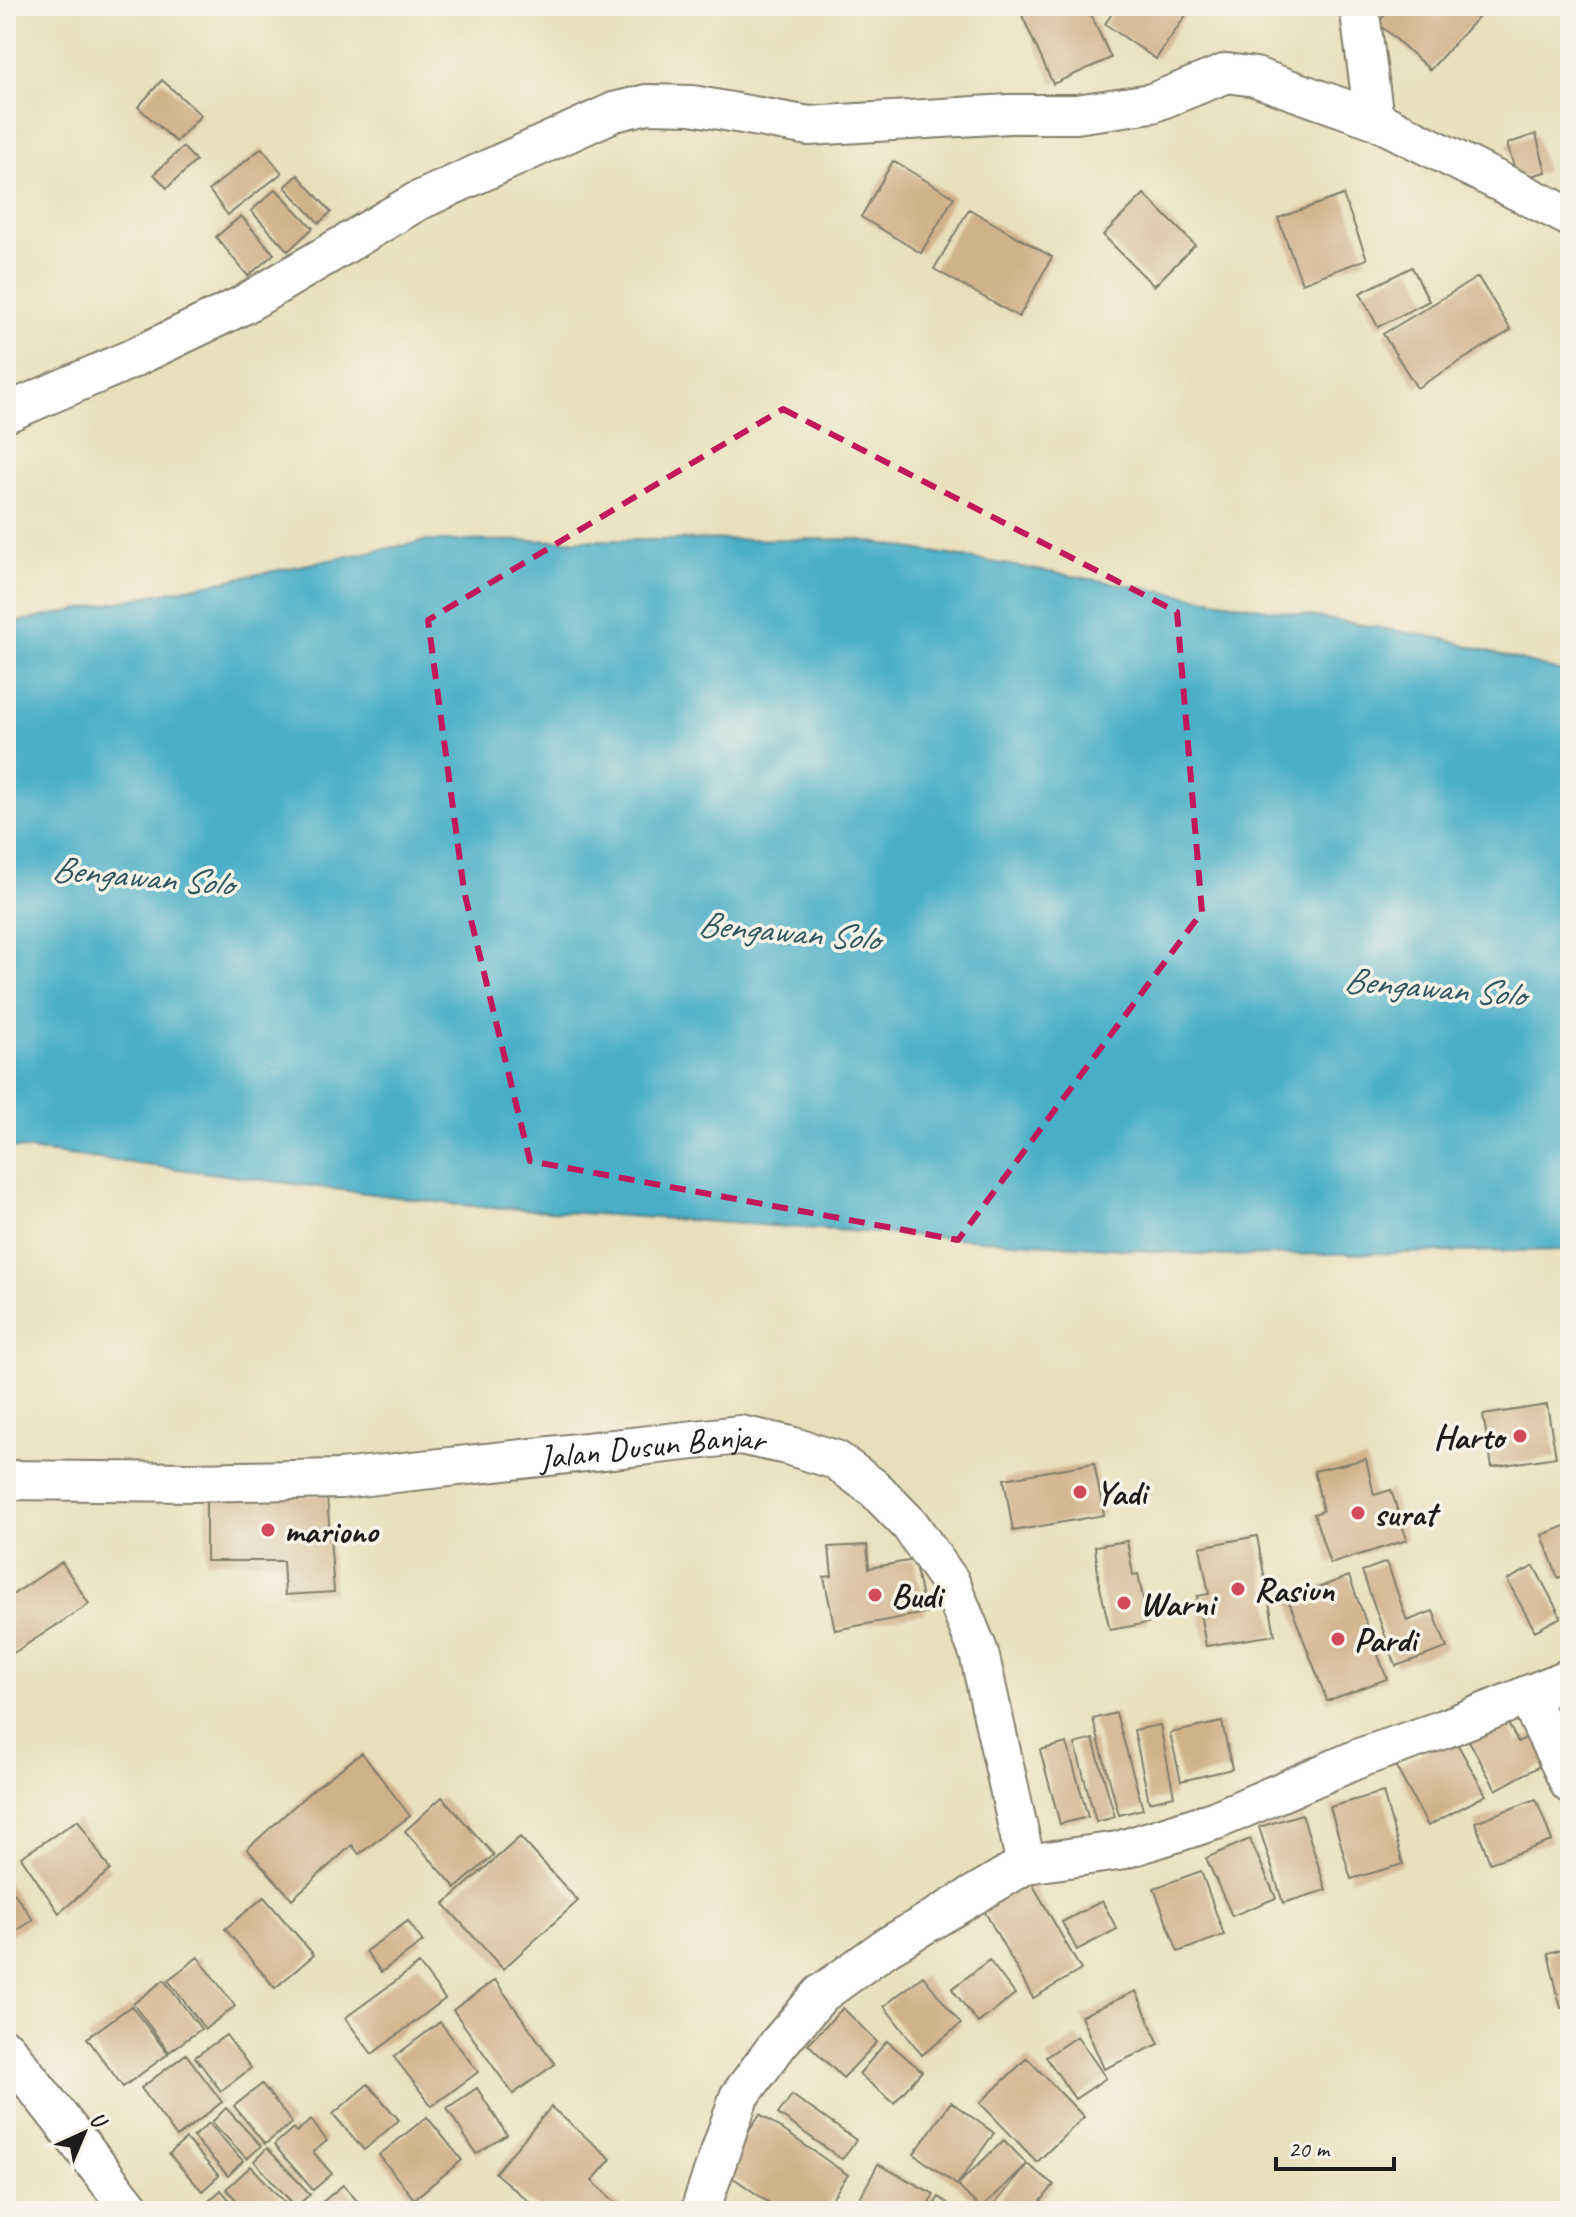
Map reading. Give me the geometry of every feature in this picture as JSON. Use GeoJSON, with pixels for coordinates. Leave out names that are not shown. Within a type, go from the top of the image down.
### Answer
{"type":"FeatureCollection","features":[{"type":"Feature","properties":{"kind":"street"},"geometry":{"type":"LineString","coordinates":[[1359,6],[1374,119]]}},
{"type":"Feature","properties":{"kind":"street"},"geometry":{"type":"LineString","coordinates":[[6,413],[129,360],[243,305],[416,202],[614,112],[647,104],[692,105],[809,126],[1009,114],[1076,114],[1152,103],[1227,73],[1255,77],[1374,119],[1570,217]]}},
{"type":"Feature","properties":{"kind":"street","name":"Jalan Dusun Banjar"},"geometry":{"type":"LineString","coordinates":[[6,1480],[193,1482],[340,1479],[740,1435],[836,1460],[875,1489],[910,1525],[950,1582],[979,1653],[1026,1864]]}},
{"type":"Feature","properties":{"kind":"street"},"geometry":{"type":"LineString","coordinates":[[700,2211],[739,2097],[821,1994],[885,1948],[1026,1864],[1118,1851],[1216,1820],[1362,1757],[1444,1729],[1570,1678]]}},
{"type":"Feature","properties":{"kind":"street"},"geometry":{"type":"LineString","coordinates":[[1527,1695],[1570,1784]]}},
{"type":"Feature","properties":{"kind":"street"},"geometry":{"type":"LineString","coordinates":[[6,2049],[132,2211]]}},
{"type":"Feature","properties":{"kind":"highlighted area"},"geometry":{"type":"Polygon","coordinates":[[[783,409],[1177,612],[1202,912],[958,1240],[530,1161],[464,891],[428,620],[783,409]]]}},
{"type":"Feature","properties":{"kind":"water","name":"Bengawan Solo"},"geometry":{"type":"Polygon","coordinates":[[[855,539],[1445,639],[1570,674],[1570,1250],[1226,1256],[459,1205],[6,1147],[6,624],[425,541],[855,539]]]}},
{"type":"Feature","properties":{"kind":"building"},"geometry":{"type":"Polygon","coordinates":[[[1030,6],[1087,6],[1111,58],[1053,84],[1020,11],[1030,6]]]}},
{"type":"Feature","properties":{"kind":"building"},"geometry":{"type":"Polygon","coordinates":[[[1117,6],[1192,6],[1156,59],[1105,24],[1117,6]]]}},
{"type":"Feature","properties":{"kind":"building"},"geometry":{"type":"Polygon","coordinates":[[[1393,6],[1488,6],[1430,70],[1378,23],[1393,6]]]}},
{"type":"Feature","properties":{"kind":"building"},"geometry":{"type":"Polygon","coordinates":[[[162,80],[201,115],[176,142],[138,107],[162,80]]]}},
{"type":"Feature","properties":{"kind":"building"},"geometry":{"type":"Polygon","coordinates":[[[1536,134],[1546,172],[1518,179],[1507,144],[1536,134]]]}},
{"type":"Feature","properties":{"kind":"building"},"geometry":{"type":"Polygon","coordinates":[[[183,147],[196,161],[167,188],[154,174],[183,147]]]}},
{"type":"Feature","properties":{"kind":"building"},"geometry":{"type":"Polygon","coordinates":[[[262,148],[282,173],[228,215],[209,190],[262,148]]]}},
{"type":"Feature","properties":{"kind":"building"},"geometry":{"type":"Polygon","coordinates":[[[893,161],[954,197],[921,253],[861,217],[893,161]]]}},
{"type":"Feature","properties":{"kind":"building"},"geometry":{"type":"Polygon","coordinates":[[[298,175],[331,212],[319,223],[285,187],[298,175]]]}},
{"type":"Feature","properties":{"kind":"building"},"geometry":{"type":"Polygon","coordinates":[[[276,189],[313,228],[288,251],[251,211],[276,189]]]}},
{"type":"Feature","properties":{"kind":"building"},"geometry":{"type":"Polygon","coordinates":[[[1144,194],[1195,245],[1154,286],[1103,235],[1144,194]]]}},
{"type":"Feature","properties":{"kind":"building"},"geometry":{"type":"Polygon","coordinates":[[[1343,195],[1367,259],[1302,283],[1278,218],[1343,195]]]}},
{"type":"Feature","properties":{"kind":"building"},"geometry":{"type":"Polygon","coordinates":[[[969,209],[1052,257],[1019,317],[934,269],[969,209]]]}},
{"type":"Feature","properties":{"kind":"building"},"geometry":{"type":"Polygon","coordinates":[[[241,216],[274,254],[248,276],[216,237],[241,216]]]}},
{"type":"Feature","properties":{"kind":"building"},"geometry":{"type":"Polygon","coordinates":[[[1412,267],[1429,301],[1378,327],[1360,293],[1412,267]]]}},
{"type":"Feature","properties":{"kind":"building"},"geometry":{"type":"Polygon","coordinates":[[[1478,277],[1511,330],[1417,388],[1383,334],[1478,277]]]}},
{"type":"Feature","properties":{"kind":"building","name":"Harto"},"geometry":{"type":"Polygon","coordinates":[[[1547,1405],[1556,1457],[1492,1467],[1483,1415],[1547,1405]]]}},
{"type":"Feature","properties":{"kind":"building","name":"surat"},"geometry":{"type":"Polygon","coordinates":[[[1366,1459],[1374,1495],[1391,1490],[1407,1540],[1330,1564],[1314,1514],[1323,1511],[1314,1471],[1366,1459]]]}},
{"type":"Feature","properties":{"kind":"building"},"geometry":{"type":"Polygon","coordinates":[[[1094,1463],[1104,1515],[1013,1531],[1004,1479],[1094,1463]]]}},
{"type":"Feature","properties":{"kind":"building","name":"mariono"},"geometry":{"type":"Polygon","coordinates":[[[327,1495],[334,1592],[285,1595],[283,1561],[206,1561],[206,1497],[327,1495]]]}},
{"type":"Feature","properties":{"kind":"building"},"geometry":{"type":"Polygon","coordinates":[[[1570,1524],[1570,1573],[1558,1578],[1542,1535],[1570,1524]]]}},
{"type":"Feature","properties":{"kind":"building","name":"Rasiun"},"geometry":{"type":"Polygon","coordinates":[[[1257,1536],[1275,1635],[1206,1646],[1197,1596],[1209,1594],[1200,1547],[1257,1536]]]}},
{"type":"Feature","properties":{"kind":"building","name":"Warni"},"geometry":{"type":"Polygon","coordinates":[[[1127,1541],[1133,1575],[1138,1574],[1148,1623],[1110,1630],[1099,1583],[1095,1546],[1127,1541]]]}},
{"type":"Feature","properties":{"kind":"building","name":"Budi"},"geometry":{"type":"Polygon","coordinates":[[[867,1545],[869,1568],[914,1560],[925,1613],[835,1630],[824,1577],[832,1576],[829,1547],[867,1545]]]}},
{"type":"Feature","properties":{"kind":"building"},"geometry":{"type":"Polygon","coordinates":[[[62,1562],[89,1604],[6,1658],[6,1599],[62,1562]]]}},
{"type":"Feature","properties":{"kind":"building"},"geometry":{"type":"Polygon","coordinates":[[[1387,1562],[1407,1621],[1433,1611],[1447,1648],[1396,1666],[1362,1571],[1387,1562]]]}},
{"type":"Feature","properties":{"kind":"building"},"geometry":{"type":"Polygon","coordinates":[[[1534,1566],[1561,1617],[1535,1631],[1507,1580],[1534,1566]]]}},
{"type":"Feature","properties":{"kind":"building","name":"Pardi"},"geometry":{"type":"Polygon","coordinates":[[[1349,1576],[1387,1679],[1327,1701],[1288,1599],[1349,1576]]]}},
{"type":"Feature","properties":{"kind":"building"},"geometry":{"type":"Polygon","coordinates":[[[1499,1707],[1518,1742],[1539,1731],[1554,1758],[1496,1790],[1462,1728],[1499,1707]]]}},
{"type":"Feature","properties":{"kind":"building"},"geometry":{"type":"Polygon","coordinates":[[[1116,1713],[1143,1809],[1119,1815],[1093,1719],[1116,1713]]]}},
{"type":"Feature","properties":{"kind":"building"},"geometry":{"type":"Polygon","coordinates":[[[1222,1722],[1232,1769],[1181,1781],[1170,1733],[1222,1722]]]}},
{"type":"Feature","properties":{"kind":"building"},"geometry":{"type":"Polygon","coordinates":[[[1160,1725],[1174,1796],[1149,1802],[1134,1730],[1160,1725]]]}},
{"type":"Feature","properties":{"kind":"building"},"geometry":{"type":"Polygon","coordinates":[[[1453,1736],[1486,1795],[1428,1826],[1396,1767],[1453,1736]]]}},
{"type":"Feature","properties":{"kind":"building"},"geometry":{"type":"Polygon","coordinates":[[[1093,1739],[1115,1817],[1096,1822],[1075,1744],[1093,1739]]]}},
{"type":"Feature","properties":{"kind":"building"},"geometry":{"type":"Polygon","coordinates":[[[1067,1743],[1088,1817],[1060,1824],[1040,1750],[1067,1743]]]}},
{"type":"Feature","properties":{"kind":"building"},"geometry":{"type":"Polygon","coordinates":[[[362,1753],[410,1816],[359,1854],[352,1845],[292,1899],[247,1849],[311,1791],[362,1753]]]}},
{"type":"Feature","properties":{"kind":"building"},"geometry":{"type":"Polygon","coordinates":[[[1383,1792],[1403,1864],[1351,1879],[1330,1807],[1383,1792]]]}},
{"type":"Feature","properties":{"kind":"building"},"geometry":{"type":"Polygon","coordinates":[[[442,1797],[494,1855],[456,1888],[405,1831],[442,1797]]]}},
{"type":"Feature","properties":{"kind":"building"},"geometry":{"type":"Polygon","coordinates":[[[1536,1799],[1552,1841],[1490,1863],[1475,1822],[1536,1799]]]}},
{"type":"Feature","properties":{"kind":"building"},"geometry":{"type":"Polygon","coordinates":[[[1302,1814],[1326,1890],[1283,1903],[1259,1827],[1302,1814]]]}},
{"type":"Feature","properties":{"kind":"building"},"geometry":{"type":"Polygon","coordinates":[[[78,1820],[110,1870],[59,1913],[21,1857],[78,1820]]]}},
{"type":"Feature","properties":{"kind":"building"},"geometry":{"type":"Polygon","coordinates":[[[520,1837],[578,1901],[503,1969],[444,1904],[520,1837]]]}},
{"type":"Feature","properties":{"kind":"building"},"geometry":{"type":"Polygon","coordinates":[[[1250,1839],[1276,1898],[1232,1916],[1206,1858],[1250,1839]]]}},
{"type":"Feature","properties":{"kind":"building"},"geometry":{"type":"Polygon","coordinates":[[[1201,1871],[1224,1935],[1178,1952],[1154,1888],[1201,1871]]]}},
{"type":"Feature","properties":{"kind":"building"},"geometry":{"type":"Polygon","coordinates":[[[1029,1878],[1081,1970],[1033,1998],[981,1905],[1029,1878]]]}},
{"type":"Feature","properties":{"kind":"building"},"geometry":{"type":"Polygon","coordinates":[[[6,1881],[33,1920],[6,1938],[6,1881]]]}},
{"type":"Feature","properties":{"kind":"building"},"geometry":{"type":"Polygon","coordinates":[[[264,1897],[314,1955],[275,1988],[225,1929],[264,1897]]]}},
{"type":"Feature","properties":{"kind":"building"},"geometry":{"type":"Polygon","coordinates":[[[1102,1901],[1117,1929],[1077,1950],[1062,1922],[1102,1901]]]}},
{"type":"Feature","properties":{"kind":"building"},"geometry":{"type":"Polygon","coordinates":[[[408,1921],[423,1942],[381,1972],[366,1951],[408,1921]]]}},
{"type":"Feature","properties":{"kind":"building"},"geometry":{"type":"Polygon","coordinates":[[[1570,1947],[1570,2006],[1561,2008],[1548,1953],[1570,1947]]]}},
{"type":"Feature","properties":{"kind":"building"},"geometry":{"type":"Polygon","coordinates":[[[198,1957],[235,2006],[205,2029],[168,1980],[198,1957]]]}},
{"type":"Feature","properties":{"kind":"building"},"geometry":{"type":"Polygon","coordinates":[[[989,1960],[1015,1994],[978,2023],[952,1989],[989,1960]]]}},
{"type":"Feature","properties":{"kind":"building"},"geometry":{"type":"Polygon","coordinates":[[[419,1964],[445,1999],[372,2054],[345,2018],[419,1964]]]}},
{"type":"Feature","properties":{"kind":"building"},"geometry":{"type":"Polygon","coordinates":[[[923,1976],[961,2024],[922,2055],[884,2006],[923,1976]]]}},
{"type":"Feature","properties":{"kind":"building"},"geometry":{"type":"Polygon","coordinates":[[[164,1980],[201,2029],[169,2052],[133,2004],[164,1980]]]}},
{"type":"Feature","properties":{"kind":"building"},"geometry":{"type":"Polygon","coordinates":[[[495,1980],[555,2064],[513,2094],[453,2010],[495,1980]]]}},
{"type":"Feature","properties":{"kind":"building"},"geometry":{"type":"Polygon","coordinates":[[[1136,1991],[1159,2044],[1104,2069],[1081,2016],[1136,1991]]]}},
{"type":"Feature","properties":{"kind":"building"},"geometry":{"type":"Polygon","coordinates":[[[131,2006],[168,2054],[123,2087],[87,2038],[131,2006]]]}},
{"type":"Feature","properties":{"kind":"building"},"geometry":{"type":"Polygon","coordinates":[[[843,2008],[877,2042],[843,2078],[808,2044],[843,2008]]]}},
{"type":"Feature","properties":{"kind":"building"},"geometry":{"type":"Polygon","coordinates":[[[440,2022],[478,2072],[432,2106],[394,2057],[440,2022]]]}},
{"type":"Feature","properties":{"kind":"building"},"geometry":{"type":"Polygon","coordinates":[[[226,2035],[251,2068],[221,2091],[195,2057],[226,2035]]]}},
{"type":"Feature","properties":{"kind":"building"},"geometry":{"type":"Polygon","coordinates":[[[1077,2036],[1106,2078],[1075,2099],[1046,2057],[1077,2036]]]}},
{"type":"Feature","properties":{"kind":"building"},"geometry":{"type":"Polygon","coordinates":[[[887,2041],[922,2071],[894,2103],[859,2074],[887,2041]]]}},
{"type":"Feature","properties":{"kind":"building"},"geometry":{"type":"Polygon","coordinates":[[[186,2054],[222,2102],[177,2137],[141,2088],[186,2054]]]}},
{"type":"Feature","properties":{"kind":"building"},"geometry":{"type":"Polygon","coordinates":[[[1027,2058],[1084,2117],[1037,2162],[980,2103],[1027,2058]]]}},
{"type":"Feature","properties":{"kind":"building"},"geometry":{"type":"Polygon","coordinates":[[[262,2084],[292,2123],[265,2144],[234,2106],[262,2084]]]}},
{"type":"Feature","properties":{"kind":"building"},"geometry":{"type":"Polygon","coordinates":[[[368,2084],[399,2120],[364,2150],[333,2114],[368,2084]]]}},
{"type":"Feature","properties":{"kind":"building"},"geometry":{"type":"Polygon","coordinates":[[[477,2088],[507,2135],[476,2154],[447,2108],[477,2088]]]}},
{"type":"Feature","properties":{"kind":"building"},"geometry":{"type":"Polygon","coordinates":[[[792,2095],[856,2140],[842,2159],[778,2114],[792,2095]]]}},
{"type":"Feature","properties":{"kind":"building"},"geometry":{"type":"Polygon","coordinates":[[[951,2102],[994,2133],[957,2185],[914,2154],[951,2102]]]}},
{"type":"Feature","properties":{"kind":"building"},"geometry":{"type":"Polygon","coordinates":[[[551,2107],[611,2159],[592,2181],[625,2211],[540,2211],[495,2173],[551,2107]]]}},
{"type":"Feature","properties":{"kind":"building"},"geometry":{"type":"Polygon","coordinates":[[[226,2108],[261,2146],[247,2159],[212,2122],[226,2108]]]}},
{"type":"Feature","properties":{"kind":"building"},"geometry":{"type":"Polygon","coordinates":[[[760,2114],[848,2175],[823,2211],[781,2211],[722,2170],[760,2114]]]}},
{"type":"Feature","properties":{"kind":"building"},"geometry":{"type":"Polygon","coordinates":[[[427,2117],[462,2160],[414,2199],[379,2155],[427,2117]]]}},
{"type":"Feature","properties":{"kind":"building"},"geometry":{"type":"Polygon","coordinates":[[[311,2120],[327,2141],[313,2152],[332,2174],[313,2190],[274,2145],[293,2128],[296,2132],[311,2120]]]}},
{"type":"Feature","properties":{"kind":"building"},"geometry":{"type":"Polygon","coordinates":[[[209,2123],[243,2161],[228,2176],[193,2137],[209,2123]]]}},
{"type":"Feature","properties":{"kind":"building"},"geometry":{"type":"Polygon","coordinates":[[[186,2139],[219,2176],[202,2191],[169,2154],[186,2139]]]}},
{"type":"Feature","properties":{"kind":"building"},"geometry":{"type":"Polygon","coordinates":[[[1004,2140],[1027,2164],[981,2209],[957,2185],[1004,2140]]]}},
{"type":"Feature","properties":{"kind":"building"},"geometry":{"type":"Polygon","coordinates":[[[267,2148],[310,2194],[296,2207],[254,2161],[267,2148]]]}},
{"type":"Feature","properties":{"kind":"building"},"geometry":{"type":"Polygon","coordinates":[[[878,2164],[934,2194],[925,2211],[862,2211],[855,2207],[878,2164]]]}},
{"type":"Feature","properties":{"kind":"building"},"geometry":{"type":"Polygon","coordinates":[[[1027,2164],[1054,2185],[1033,2211],[999,2211],[993,2206],[1027,2164]]]}},
{"type":"Feature","properties":{"kind":"building"},"geometry":{"type":"Polygon","coordinates":[[[251,2166],[293,2211],[247,2211],[226,2189],[251,2166]]]}},
{"type":"Feature","properties":{"kind":"building"},"geometry":{"type":"Polygon","coordinates":[[[343,2185],[366,2211],[315,2211],[314,2209],[343,2185]]]}},
{"type":"Feature","properties":{"kind":"building"},"geometry":{"type":"Polygon","coordinates":[[[221,2190],[239,2211],[203,2211],[201,2208],[221,2190]]]}},
{"type":"Feature","properties":{"kind":"building"},"geometry":{"type":"Polygon","coordinates":[[[939,2197],[958,2211],[930,2211],[939,2197]]]}},
{"type":"Feature","properties":{"kind":"place","name":"Harto"},"geometry":{"type":"Point","coordinates":[1520,1436]}},
{"type":"Feature","properties":{"kind":"place","name":"Yadi"},"geometry":{"type":"Point","coordinates":[1080,1492]}},
{"type":"Feature","properties":{"kind":"place","name":"surat"},"geometry":{"type":"Point","coordinates":[1358,1513]}},
{"type":"Feature","properties":{"kind":"place","name":"mariono"},"geometry":{"type":"Point","coordinates":[268,1530]}},
{"type":"Feature","properties":{"kind":"place","name":"Rasiun"},"geometry":{"type":"Point","coordinates":[1238,1589]}},
{"type":"Feature","properties":{"kind":"place","name":"Budi"},"geometry":{"type":"Point","coordinates":[875,1595]}},
{"type":"Feature","properties":{"kind":"place","name":"Warni"},"geometry":{"type":"Point","coordinates":[1124,1603]}},
{"type":"Feature","properties":{"kind":"place","name":"Pardi"},"geometry":{"type":"Point","coordinates":[1338,1639]}}]}
